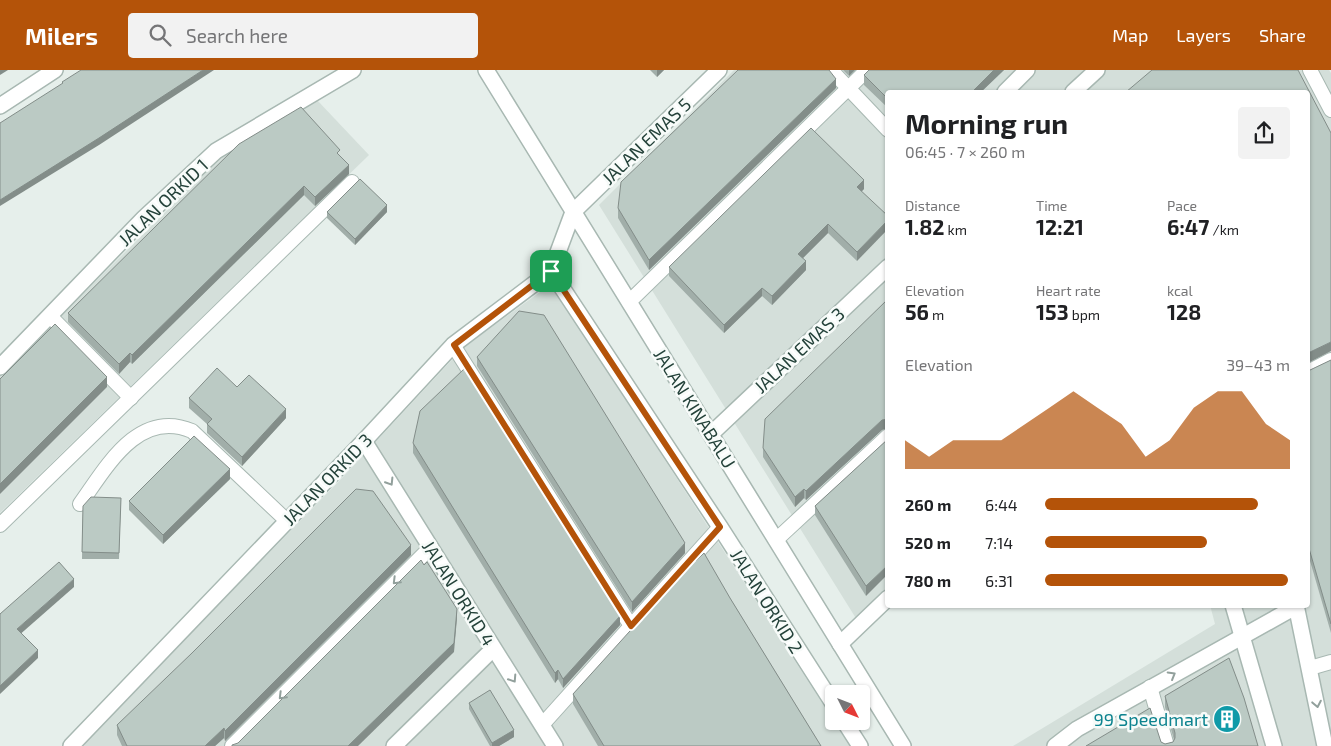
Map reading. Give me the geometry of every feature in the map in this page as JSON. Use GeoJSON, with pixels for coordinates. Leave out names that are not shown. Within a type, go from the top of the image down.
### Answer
{"type":"FeatureCollection","features":[{"type":"Feature","properties":{"kind":"street"},"geometry":{"type":"LineString","coordinates":[[0,106],[55,70]]}},
{"type":"Feature","properties":{"kind":"street","name":"JALAN ORKID 1"},"geometry":{"type":"LineString","coordinates":[[0,367],[144,218],[216,151],[353,70]]}},
{"type":"Feature","properties":{"kind":"street","name":"JALAN KINABALU"},"geometry":{"type":"LineString","coordinates":[[486,70],[903,746]]}},
{"type":"Feature","properties":{"kind":"street","name":"JALAN EMAS 5"},"geometry":{"type":"LineString","coordinates":[[574,212],[719,70]]}},
{"type":"Feature","properties":{"kind":"street"},"geometry":{"type":"LineString","coordinates":[[1007,90],[1027,70]]}},
{"type":"Feature","properties":{"kind":"street"},"geometry":{"type":"LineString","coordinates":[[1080,90],[1097,70]]}},
{"type":"Feature","properties":{"kind":"street"},"geometry":{"type":"LineString","coordinates":[[551,271],[574,212]]}},
{"type":"Feature","properties":{"kind":"street","name":"JALAN EMAS 3"},"geometry":{"type":"LineString","coordinates":[[710,434],[885,270]]}},
{"type":"Feature","properties":{"kind":"street","name":"JALAN ORKID 3"},"geometry":{"type":"LineString","coordinates":[[73,746],[454,345],[551,271]]}},
{"type":"Feature","properties":{"kind":"street","name":"JALAN ORKID 2"},"geometry":{"type":"LineString","coordinates":[[551,271],[720,527],[825,691]]}},
{"type":"Feature","properties":{"kind":"street","name":"JALAN ORKID 4"},"geometry":{"type":"LineString","coordinates":[[364,441],[555,746]]}},
{"type":"Feature","properties":{"kind":"street"},"geometry":{"type":"LineString","coordinates":[[840,644],[885,601]]}},
{"type":"Feature","properties":{"kind":"street"},"geometry":{"type":"LineString","coordinates":[[1234,608],[1274,746]]}},
{"type":"Feature","properties":{"kind":"street"},"geometry":{"type":"LineString","coordinates":[[1056,746],[1077,729],[1291,608]]}},
{"type":"Feature","properties":{"kind":"street"},"geometry":{"type":"LineString","coordinates":[[1297,608],[1325,746]]}},
{"type":"Feature","properties":{"kind":"street"},"geometry":{"type":"LineString","coordinates":[[394,746],[493,649]]}},
{"type":"Feature","properties":{"kind":"street"},"geometry":{"type":"LineString","coordinates":[[850,730],[860,746]]}},
{"type":"Feature","properties":{"kind":"lane"},"geometry":{"type":"LineString","coordinates":[[831,70],[885,127]]}},
{"type":"Feature","properties":{"kind":"lane"},"geometry":{"type":"LineString","coordinates":[[629,302],[867,70]]}},
{"type":"Feature","properties":{"kind":"lane"},"geometry":{"type":"LineString","coordinates":[[1310,70],[1331,110]]}},
{"type":"Feature","properties":{"kind":"lane"},"geometry":{"type":"LineString","coordinates":[[0,525],[352,182]]}},
{"type":"Feature","properties":{"kind":"lane"},"geometry":{"type":"LineString","coordinates":[[50,316],[131,398]]}},
{"type":"Feature","properties":{"kind":"lane"},"geometry":{"type":"LineString","coordinates":[[454,345],[631,626]]}},
{"type":"Feature","properties":{"kind":"lane"},"geometry":{"type":"LineString","coordinates":[[1310,371],[1331,360]]}},
{"type":"Feature","properties":{"kind":"lane"},"geometry":{"type":"LineString","coordinates":[[80,504],[110,463],[125,446],[140,434],[154,427],[181,426],[192,431],[287,521]]}},
{"type":"Feature","properties":{"kind":"lane"},"geometry":{"type":"LineString","coordinates":[[776,540],[885,439]]}},
{"type":"Feature","properties":{"kind":"lane"},"geometry":{"type":"LineString","coordinates":[[542,725],[720,527]]}},
{"type":"Feature","properties":{"kind":"lane"},"geometry":{"type":"LineString","coordinates":[[232,746],[431,546]]}},
{"type":"Feature","properties":{"kind":"lane"},"geometry":{"type":"LineString","coordinates":[[1310,668],[1331,662]]}},
{"type":"Feature","properties":{"kind":"lane"},"geometry":{"type":"LineString","coordinates":[[1150,688],[1167,746]]}},
{"type":"Feature","properties":{"kind":"shaded area"},"geometry":{"type":"Polygon","coordinates":[[[734,70],[1329,70],[1331,73],[1331,746],[1013,746],[1215,624],[1211,608],[1310,608],[1310,90],[885,90],[885,591],[857,620],[599,205],[734,70]]]}},
{"type":"Feature","properties":{"kind":"shaded area"},"geometry":{"type":"Polygon","coordinates":[[[317,100],[369,155],[0,513],[0,376],[221,157],[317,100]]]}},
{"type":"Feature","properties":{"kind":"shaded area"},"geometry":{"type":"Polygon","coordinates":[[[551,284],[825,707],[825,730],[840,730],[850,746],[84,746],[86,741],[342,478],[463,348],[551,284]]]}},
{"type":"Feature","properties":{"kind":"building"},"geometry":{"type":"Polygon","coordinates":[[[81,70],[203,70],[0,200],[0,123],[81,70]]]}},
{"type":"Feature","properties":{"kind":"building"},"geometry":{"type":"Polygon","coordinates":[[[738,70],[829,70],[836,79],[649,260],[618,208],[621,182],[738,70]]]}},
{"type":"Feature","properties":{"kind":"building"},"geometry":{"type":"Polygon","coordinates":[[[869,70],[994,70],[974,90],[885,90],[885,96],[864,75],[869,70]]]}},
{"type":"Feature","properties":{"kind":"building"},"geometry":{"type":"Polygon","coordinates":[[[1152,70],[1298,70],[1308,90],[1128,90],[1152,70]]]}},
{"type":"Feature","properties":{"kind":"building"},"geometry":{"type":"Polygon","coordinates":[[[1310,93],[1331,133],[1331,342],[1310,352],[1310,93]]]}},
{"type":"Feature","properties":{"kind":"building"},"geometry":{"type":"Polygon","coordinates":[[[301,107],[340,150],[337,153],[349,165],[315,197],[304,186],[132,355],[130,353],[119,364],[68,313],[239,144],[301,107]]]}},
{"type":"Feature","properties":{"kind":"building"},"geometry":{"type":"Polygon","coordinates":[[[811,128],[864,180],[857,187],[885,213],[885,223],[857,252],[828,224],[798,254],[806,261],[772,296],[762,288],[724,325],[669,267],[811,128]]]}},
{"type":"Feature","properties":{"kind":"building"},"geometry":{"type":"Polygon","coordinates":[[[360,179],[387,205],[355,239],[327,212],[360,179]]]}},
{"type":"Feature","properties":{"kind":"building"},"geometry":{"type":"Polygon","coordinates":[[[885,302],[885,420],[882,420],[806,491],[804,489],[795,497],[763,448],[765,419],[885,302]]]}},
{"type":"Feature","properties":{"kind":"building"},"geometry":{"type":"Polygon","coordinates":[[[519,311],[544,315],[685,543],[632,602],[477,357],[519,311]]]}},
{"type":"Feature","properties":{"kind":"building"},"geometry":{"type":"Polygon","coordinates":[[[55,324],[107,377],[0,484],[0,379],[55,324]]]}},
{"type":"Feature","properties":{"kind":"building"},"geometry":{"type":"Polygon","coordinates":[[[1331,360],[1331,624],[1310,552],[1310,370],[1331,360]]]}},
{"type":"Feature","properties":{"kind":"building"},"geometry":{"type":"Polygon","coordinates":[[[217,368],[237,387],[249,375],[286,409],[242,457],[207,424],[212,419],[189,398],[217,368]]]}},
{"type":"Feature","properties":{"kind":"building"},"geometry":{"type":"Polygon","coordinates":[[[464,369],[620,616],[563,679],[558,670],[555,673],[413,443],[420,411],[464,369]]]}},
{"type":"Feature","properties":{"kind":"building"},"geometry":{"type":"Polygon","coordinates":[[[194,436],[230,469],[163,535],[129,501],[194,436]]]}},
{"type":"Feature","properties":{"kind":"building"},"geometry":{"type":"Polygon","coordinates":[[[885,442],[885,568],[866,586],[815,506],[885,442]]]}},
{"type":"Feature","properties":{"kind":"building"},"geometry":{"type":"Polygon","coordinates":[[[356,489],[373,491],[411,545],[225,731],[224,728],[205,746],[127,746],[117,725],[356,489]]]}},
{"type":"Feature","properties":{"kind":"building"},"geometry":{"type":"Polygon","coordinates":[[[91,497],[121,498],[119,553],[82,552],[83,506],[91,497]]]}},
{"type":"Feature","properties":{"kind":"building"},"geometry":{"type":"Polygon","coordinates":[[[704,553],[821,746],[604,746],[573,694],[695,559],[696,561],[704,553]]]}},
{"type":"Feature","properties":{"kind":"building"},"geometry":{"type":"Polygon","coordinates":[[[421,560],[424,565],[427,562],[457,609],[454,643],[348,746],[232,746],[238,743],[421,560]]]}},
{"type":"Feature","properties":{"kind":"building"},"geometry":{"type":"Polygon","coordinates":[[[59,562],[74,579],[17,629],[38,650],[0,686],[0,614],[59,562]]]}},
{"type":"Feature","properties":{"kind":"building"},"geometry":{"type":"Polygon","coordinates":[[[1229,658],[1244,698],[1258,746],[1086,746],[1150,708],[1161,742],[1165,744],[1173,742],[1175,733],[1165,696],[1229,658]]]}},
{"type":"Feature","properties":{"kind":"building"},"geometry":{"type":"Polygon","coordinates":[[[490,690],[514,730],[492,743],[469,703],[490,690]]]}},
{"type":"Feature","properties":{"kind":"place","name":"99 Speedmart"},"geometry":{"type":"Point","coordinates":[1227,719]}},
{"type":"Feature","properties":{"kind":"route"},"geometry":{"type":"LineString","coordinates":[[551,271],[720,527],[631,626],[454,345],[551,271]]}}]}
